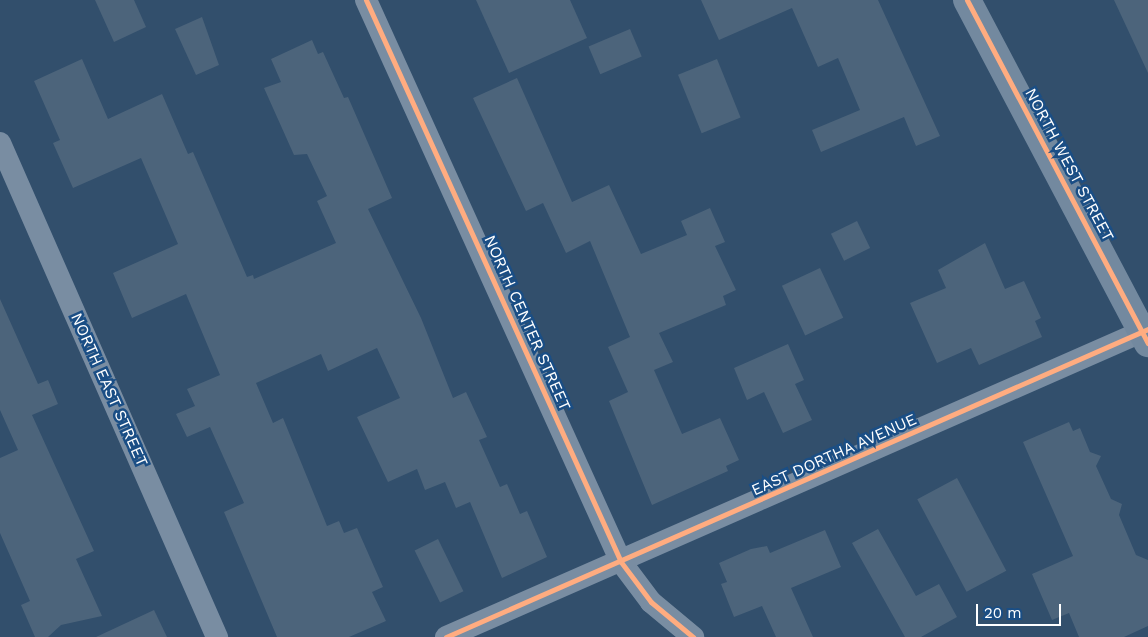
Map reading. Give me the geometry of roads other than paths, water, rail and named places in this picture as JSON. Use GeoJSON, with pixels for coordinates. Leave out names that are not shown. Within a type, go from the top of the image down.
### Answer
{"type":"FeatureCollection","features":[{"type":"Feature","properties":{"kind":"street","name":"NORTH CENTER STREET"},"geometry":{"type":"LineString","coordinates":[[366,0],[621,562],[651,602],[693,637]]}},
{"type":"Feature","properties":{"kind":"street","name":"NORTH WEST STREET"},"geometry":{"type":"LineString","coordinates":[[967,0],[1146,335]]}},
{"type":"Feature","properties":{"kind":"street","name":"NORTH EAST STREET"},"geometry":{"type":"LineString","coordinates":[[0,143],[217,637]]}},
{"type":"Feature","properties":{"kind":"street","name":"EAST DORTHA AVENUE"},"geometry":{"type":"LineString","coordinates":[[446,637],[1146,335]]}}]}
